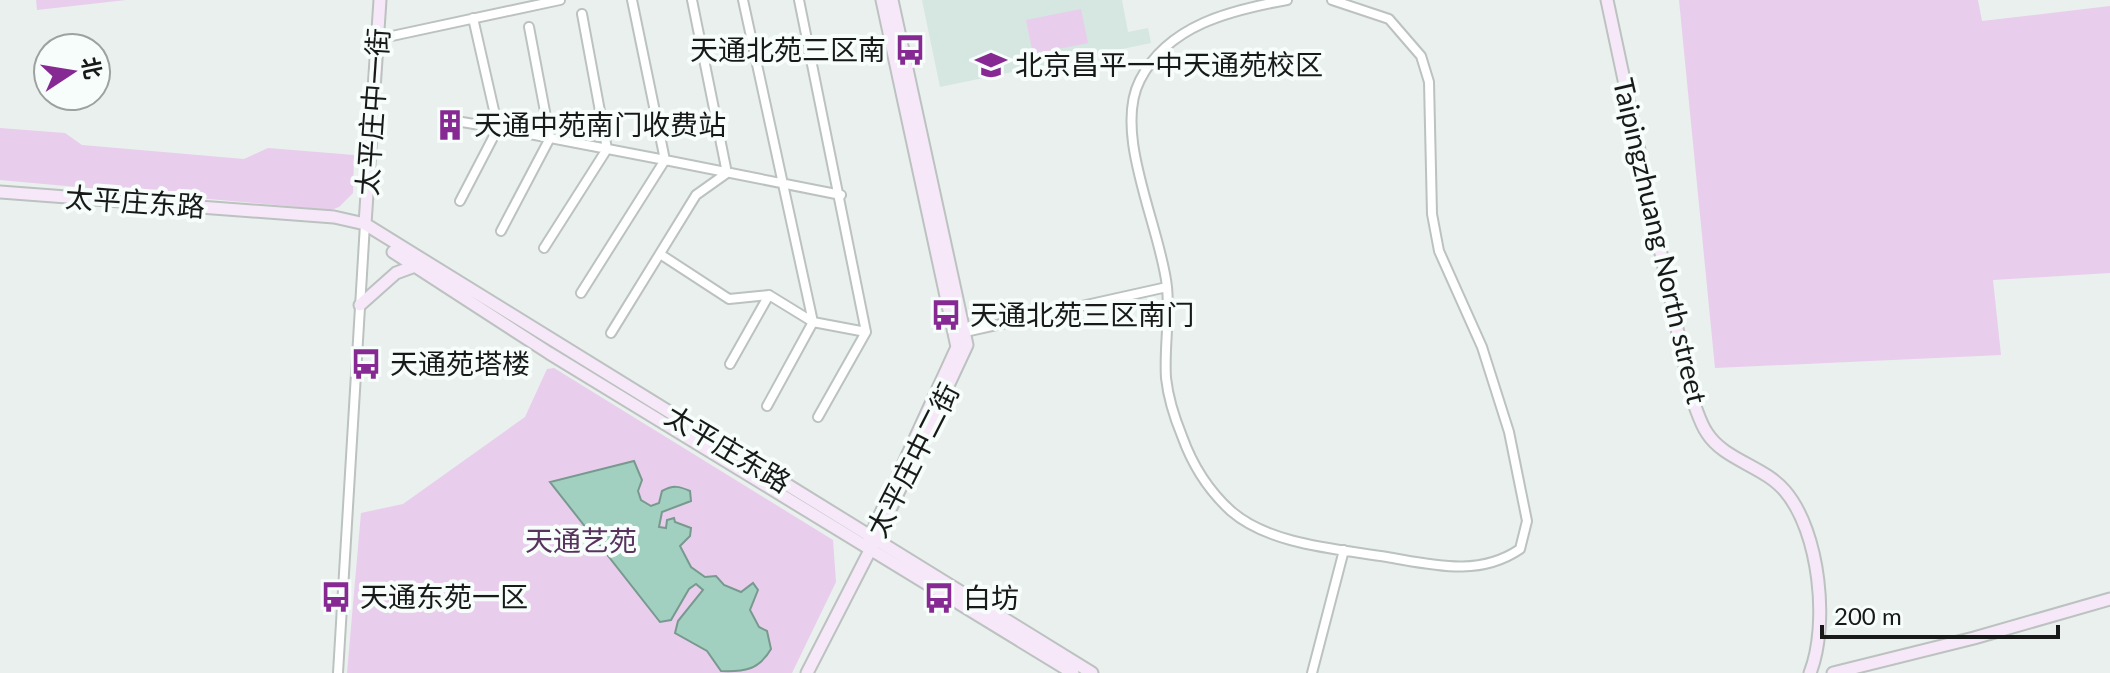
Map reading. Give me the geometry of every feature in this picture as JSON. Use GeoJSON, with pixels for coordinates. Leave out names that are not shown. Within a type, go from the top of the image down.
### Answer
{"type":"FeatureCollection","features":[{"type":"Feature","properties":{"kind":"main road","name":"太平庄中一街"},"geometry":{"type":"LineString","coordinates":[[365,224],[380,0]]}},
{"type":"Feature","properties":{"kind":"main road","name":"太平庄中二街"},"geometry":{"type":"LineString","coordinates":[[882,0],[961,333]]}},
{"type":"Feature","properties":{"kind":"main road","name":"太平庄中二街"},"geometry":{"type":"LineString","coordinates":[[807,673],[964,356],[892,0]]}},
{"type":"Feature","properties":{"kind":"main road","name":"Taipingzhuang North street"},"geometry":{"type":"LineString","coordinates":[[1607,0],[1692,399],[1707,433],[1721,448],[1762,471],[1786,492],[1808,535],[1818,587],[1819,649],[1810,673]]}},
{"type":"Feature","properties":{"kind":"main road","name":"太平庄东路"},"geometry":{"type":"LineString","coordinates":[[0,192],[334,217],[365,224],[871,540],[1092,673]]}},
{"type":"Feature","properties":{"kind":"main road","name":"太平庄东路"},"geometry":{"type":"LineString","coordinates":[[365,224],[381,244],[549,353],[871,540],[1073,673]]}},
{"type":"Feature","properties":{"kind":"main road"},"geometry":{"type":"LineString","coordinates":[[360,305],[396,273],[415,266]]}},
{"type":"Feature","properties":{"kind":"main road"},"geometry":{"type":"LineString","coordinates":[[1833,673],[1974,638],[2110,599]]}},
{"type":"Feature","properties":{"kind":"street"},"geometry":{"type":"LineString","coordinates":[[378,39],[560,0]]}},
{"type":"Feature","properties":{"kind":"street"},"geometry":{"type":"LineString","coordinates":[[581,293],[665,160],[632,0]]}},
{"type":"Feature","properties":{"kind":"street"},"geometry":{"type":"LineString","coordinates":[[692,0],[727,173]]}},
{"type":"Feature","properties":{"kind":"street"},"geometry":{"type":"LineString","coordinates":[[743,0],[813,322],[767,406]]}},
{"type":"Feature","properties":{"kind":"street"},"geometry":{"type":"LineString","coordinates":[[799,0],[841,195],[866,332],[818,417]]}},
{"type":"Feature","properties":{"kind":"street"},"geometry":{"type":"LineString","coordinates":[[1287,0],[1244,4],[1187,29],[1155,56],[1130,103],[1132,133],[1167,287],[1166,380],[1181,435],[1197,469],[1215,495],[1249,523],[1290,538],[1344,550],[1417,562],[1485,567],[1520,549],[1527,521],[1509,432],[1496,389],[1482,347],[1439,251],[1432,214],[1429,82],[1421,56],[1389,19],[1332,0]]}},
{"type":"Feature","properties":{"kind":"street"},"geometry":{"type":"LineString","coordinates":[[544,248],[607,149],[582,14]]}},
{"type":"Feature","properties":{"kind":"street"},"geometry":{"type":"LineString","coordinates":[[460,201],[498,128],[473,18]]}},
{"type":"Feature","properties":{"kind":"street"},"geometry":{"type":"LineString","coordinates":[[501,231],[550,138],[529,27]]}},
{"type":"Feature","properties":{"kind":"street"},"geometry":{"type":"LineString","coordinates":[[462,122],[841,195]]}},
{"type":"Feature","properties":{"kind":"street"},"geometry":{"type":"LineString","coordinates":[[611,333],[696,195],[727,173]]}},
{"type":"Feature","properties":{"kind":"street"},"geometry":{"type":"LineString","coordinates":[[338,673],[365,224]]}},
{"type":"Feature","properties":{"kind":"street"},"geometry":{"type":"LineString","coordinates":[[660,254],[729,299],[769,295],[813,322],[866,332]]}},
{"type":"Feature","properties":{"kind":"street"},"geometry":{"type":"LineString","coordinates":[[961,333],[1167,287]]}},
{"type":"Feature","properties":{"kind":"street"},"geometry":{"type":"LineString","coordinates":[[730,364],[769,295]]}},
{"type":"Feature","properties":{"kind":"street"},"geometry":{"type":"LineString","coordinates":[[1312,673],[1344,550]]}},
{"type":"Feature","properties":{"kind":"shaded area","name":"北京昌平一中天通苑校区"},"geometry":{"type":"Polygon","coordinates":[[[922,0],[1122,0],[1128,32],[1148,28],[1151,43],[940,87],[922,0]]]}},
{"type":"Feature","properties":{"kind":"shaded area"},"geometry":{"type":"Polygon","coordinates":[[[634,461],[642,480],[638,491],[641,500],[651,506],[659,503],[662,491],[666,489],[676,487],[690,491],[691,501],[662,512],[659,527],[666,528],[667,520],[674,518],[675,522],[691,528],[690,536],[680,546],[691,567],[705,577],[716,576],[724,585],[741,592],[753,583],[758,590],[750,610],[759,627],[767,631],[771,649],[756,665],[744,670],[721,671],[707,651],[675,633],[678,621],[703,590],[696,584],[689,589],[671,620],[660,622],[550,482],[634,461]]]}},
{"type":"Feature","properties":{"kind":"green space"},"geometry":{"type":"Polygon","coordinates":[[[36,0],[126,0],[37,10],[36,0]]]}},
{"type":"Feature","properties":{"kind":"green space"},"geometry":{"type":"Polygon","coordinates":[[[1679,0],[1978,0],[1982,21],[2110,6],[2110,273],[1993,280],[2001,355],[1715,368],[1679,0]]]}},
{"type":"Feature","properties":{"kind":"green space"},"geometry":{"type":"Polygon","coordinates":[[[1081,9],[1088,43],[1033,54],[1026,20],[1081,9]]]}},
{"type":"Feature","properties":{"kind":"green space"},"geometry":{"type":"Polygon","coordinates":[[[0,128],[65,133],[82,145],[244,159],[268,148],[354,155],[353,193],[339,207],[331,210],[0,180],[0,128]]]}},
{"type":"Feature","properties":{"kind":"green space","name":"天通艺苑"},"geometry":{"type":"Polygon","coordinates":[[[554,368],[833,540],[836,582],[792,673],[347,673],[361,513],[403,504],[525,417],[547,369],[554,368]]]}},
{"type":"Feature","properties":{"kind":"place","name":"天通北苑三区南"},"geometry":{"type":"Point","coordinates":[910,50]}},
{"type":"Feature","properties":{"kind":"place","name":"北京昌平一中天通苑校区"},"geometry":{"type":"Point","coordinates":[991,65]}},
{"type":"Feature","properties":{"kind":"place","name":"天通中苑南门收费站"},"geometry":{"type":"Point","coordinates":[450,125]}},
{"type":"Feature","properties":{"kind":"place","name":"天通北苑三区南门"},"geometry":{"type":"Point","coordinates":[946,315]}},
{"type":"Feature","properties":{"kind":"place","name":"天通苑塔楼"},"geometry":{"type":"Point","coordinates":[366,364]}},
{"type":"Feature","properties":{"kind":"place","name":"天通东苑一区"},"geometry":{"type":"Point","coordinates":[336,597]}},
{"type":"Feature","properties":{"kind":"place","name":"白坊"},"geometry":{"type":"Point","coordinates":[939,598]}}]}
